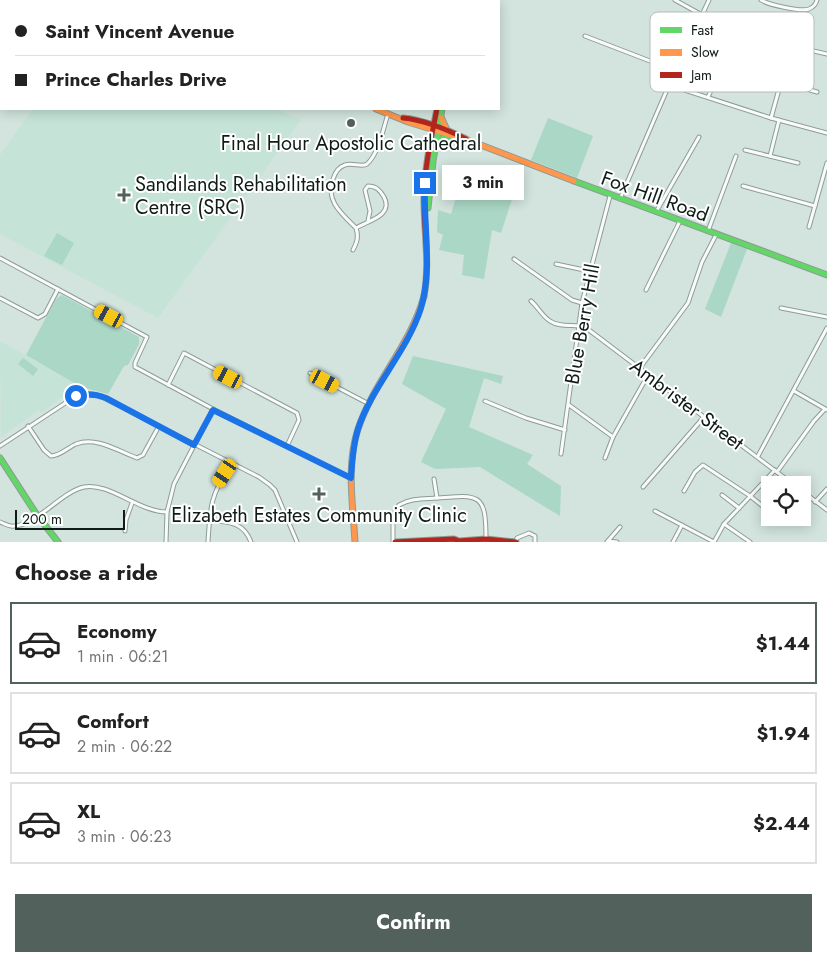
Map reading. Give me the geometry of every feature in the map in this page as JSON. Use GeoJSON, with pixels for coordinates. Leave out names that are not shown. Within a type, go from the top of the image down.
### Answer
{"type":"FeatureCollection","features":[{"type":"Feature","properties":{"kind":"main road","name":"Fox Hill Road"},"geometry":{"type":"LineString","coordinates":[[379,110],[401,118],[410,118],[458,138],[473,142]]}},
{"type":"Feature","properties":{"kind":"main road"},"geometry":{"type":"LineString","coordinates":[[426,229],[437,110]]}},
{"type":"Feature","properties":{"kind":"main road"},"geometry":{"type":"LineString","coordinates":[[355,542],[351,478],[356,436],[369,404],[412,333],[421,308],[427,278],[425,183],[441,111]]}},
{"type":"Feature","properties":{"kind":"main road"},"geometry":{"type":"LineString","coordinates":[[441,111],[441,120],[446,130]]}},
{"type":"Feature","properties":{"kind":"main road","name":"Fox Hill Road"},"geometry":{"type":"LineString","coordinates":[[436,128],[446,130],[610,196],[827,275]]}},
{"type":"Feature","properties":{"kind":"main road"},"geometry":{"type":"LineString","coordinates":[[435,146],[443,138],[458,138]]}},
{"type":"Feature","properties":{"kind":"main road"},"geometry":{"type":"LineString","coordinates":[[0,458],[37,515],[58,542]]}},
{"type":"Feature","properties":{"kind":"main road"},"geometry":{"type":"LineString","coordinates":[[394,542],[454,539],[458,542],[486,539],[516,542]]}},
{"type":"Feature","properties":{"kind":"street"},"geometry":{"type":"LineString","coordinates":[[675,0],[695,12]]}},
{"type":"Feature","properties":{"kind":"street"},"geometry":{"type":"LineString","coordinates":[[704,12],[709,0]]}},
{"type":"Feature","properties":{"kind":"street"},"geometry":{"type":"LineString","coordinates":[[761,0],[769,4],[802,10],[812,8],[817,0]]}},
{"type":"Feature","properties":{"kind":"street"},"geometry":{"type":"LineString","coordinates":[[586,36],[650,61]]}},
{"type":"Feature","properties":{"kind":"street"},"geometry":{"type":"LineString","coordinates":[[814,51],[827,54]]}},
{"type":"Feature","properties":{"kind":"street"},"geometry":{"type":"LineString","coordinates":[[620,199],[666,92]]}},
{"type":"Feature","properties":{"kind":"street"},"geometry":{"type":"LineString","coordinates":[[692,92],[771,118],[827,133]]}},
{"type":"Feature","properties":{"kind":"street"},"geometry":{"type":"LineString","coordinates":[[708,97],[710,92]]}},
{"type":"Feature","properties":{"kind":"street"},"geometry":{"type":"LineString","coordinates":[[771,118],[778,92]]}},
{"type":"Feature","properties":{"kind":"street"},"geometry":{"type":"LineString","coordinates":[[353,250],[358,237],[356,228],[335,206],[332,198],[332,184],[336,171],[343,166],[354,164],[363,166],[368,163],[378,146],[388,113]]}},
{"type":"Feature","properties":{"kind":"street"},"geometry":{"type":"LineString","coordinates":[[770,156],[779,120]]}},
{"type":"Feature","properties":{"kind":"street"},"geometry":{"type":"LineString","coordinates":[[656,212],[699,137]]}},
{"type":"Feature","properties":{"kind":"street"},"geometry":{"type":"LineString","coordinates":[[745,150],[798,163]]}},
{"type":"Feature","properties":{"kind":"street"},"geometry":{"type":"LineString","coordinates":[[708,232],[736,156]]}},
{"type":"Feature","properties":{"kind":"street"},"geometry":{"type":"LineString","coordinates":[[809,227],[827,163]]}},
{"type":"Feature","properties":{"kind":"street"},"geometry":{"type":"LineString","coordinates":[[822,183],[827,184]]}},
{"type":"Feature","properties":{"kind":"street"},"geometry":{"type":"LineString","coordinates":[[356,228],[368,221],[379,218],[384,212],[386,200],[380,190],[371,186],[368,186],[365,190],[370,211],[368,221]]}},
{"type":"Feature","properties":{"kind":"street"},"geometry":{"type":"LineString","coordinates":[[743,186],[815,206]]}},
{"type":"Feature","properties":{"kind":"street","name":"Blue Berry Hill"},"geometry":{"type":"LineString","coordinates":[[562,454],[582,303],[610,196]]}},
{"type":"Feature","properties":{"kind":"street"},"geometry":{"type":"LineString","coordinates":[[646,290],[680,221]]}},
{"type":"Feature","properties":{"kind":"street"},"geometry":{"type":"LineString","coordinates":[[639,369],[688,304],[702,262],[716,235]]}},
{"type":"Feature","properties":{"kind":"street"},"geometry":{"type":"LineString","coordinates":[[0,258],[146,337],[135,363],[139,369],[213,410],[351,478]]}},
{"type":"Feature","properties":{"kind":"street"},"geometry":{"type":"LineString","coordinates":[[514,259],[572,300],[582,303]]}},
{"type":"Feature","properties":{"kind":"street"},"geometry":{"type":"LineString","coordinates":[[556,264],[589,271]]}},
{"type":"Feature","properties":{"kind":"street"},"geometry":{"type":"LineString","coordinates":[[0,298],[38,318],[45,314],[58,289]]}},
{"type":"Feature","properties":{"kind":"street"},"geometry":{"type":"LineString","coordinates":[[530,300],[550,322],[568,326],[578,325]]}},
{"type":"Feature","properties":{"kind":"street"},"geometry":{"type":"LineString","coordinates":[[781,308],[827,317]]}},
{"type":"Feature","properties":{"kind":"street","name":"Ambrister Street"},"geometry":{"type":"LineString","coordinates":[[578,325],[585,327],[782,476]]}},
{"type":"Feature","properties":{"kind":"street"},"geometry":{"type":"LineString","coordinates":[[758,456],[827,328]]}},
{"type":"Feature","properties":{"kind":"street"},"geometry":{"type":"LineString","coordinates":[[168,385],[184,353],[297,413],[299,420],[287,446]]}},
{"type":"Feature","properties":{"kind":"street"},"geometry":{"type":"LineString","coordinates":[[310,373],[369,404]]}},
{"type":"Feature","properties":{"kind":"street"},"geometry":{"type":"LineString","coordinates":[[605,458],[613,437],[648,375]]}},
{"type":"Feature","properties":{"kind":"street"},"geometry":{"type":"LineString","coordinates":[[655,511],[714,542],[724,524],[776,471],[814,421],[826,410],[794,391]]}},
{"type":"Feature","properties":{"kind":"street"},"geometry":{"type":"LineString","coordinates":[[0,446],[76,396],[84,394],[106,398],[270,485],[279,498],[297,542]]}},
{"type":"Feature","properties":{"kind":"street"},"geometry":{"type":"LineString","coordinates":[[485,401],[526,418],[565,430]]}},
{"type":"Feature","properties":{"kind":"street"},"geometry":{"type":"LineString","coordinates":[[569,405],[613,437]]}},
{"type":"Feature","properties":{"kind":"street"},"geometry":{"type":"LineString","coordinates":[[166,542],[167,512],[174,484],[213,410]]}},
{"type":"Feature","properties":{"kind":"street"},"geometry":{"type":"LineString","coordinates":[[643,487],[704,417]]}},
{"type":"Feature","properties":{"kind":"street"},"geometry":{"type":"LineString","coordinates":[[28,426],[44,450],[51,456],[56,456],[74,445],[89,441],[137,458],[143,455],[159,426]]}},
{"type":"Feature","properties":{"kind":"street"},"geometry":{"type":"LineString","coordinates":[[208,542],[209,520],[214,494],[231,463]]}},
{"type":"Feature","properties":{"kind":"street"},"geometry":{"type":"LineString","coordinates":[[684,491],[696,472],[703,465],[761,505]]}},
{"type":"Feature","properties":{"kind":"street"},"geometry":{"type":"LineString","coordinates":[[434,479],[437,498]]}},
{"type":"Feature","properties":{"kind":"street"},"geometry":{"type":"LineString","coordinates":[[0,522],[9,526],[16,526],[28,522],[68,494],[85,487],[105,489],[152,510],[167,512]]}},
{"type":"Feature","properties":{"kind":"street"},"geometry":{"type":"LineString","coordinates":[[816,502],[827,489]]}},
{"type":"Feature","properties":{"kind":"street"},"geometry":{"type":"LineString","coordinates":[[722,495],[739,508]]}},
{"type":"Feature","properties":{"kind":"street"},"geometry":{"type":"LineString","coordinates":[[394,542],[393,516],[399,505],[414,500],[466,496],[478,501],[485,512],[486,539]]}},
{"type":"Feature","properties":{"kind":"street"},"geometry":{"type":"LineString","coordinates":[[811,498],[827,510]]}},
{"type":"Feature","properties":{"kind":"street"},"geometry":{"type":"LineString","coordinates":[[126,530],[126,520],[132,502]]}},
{"type":"Feature","properties":{"kind":"street"},"geometry":{"type":"LineString","coordinates":[[209,520],[239,525],[245,530],[251,542]]}},
{"type":"Feature","properties":{"kind":"street"},"geometry":{"type":"LineString","coordinates":[[724,524],[750,542]]}},
{"type":"Feature","properties":{"kind":"street"},"geometry":{"type":"LineString","coordinates":[[674,542],[682,525]]}},
{"type":"Feature","properties":{"kind":"street"},"geometry":{"type":"LineString","coordinates":[[607,542],[620,527]]}},
{"type":"Feature","properties":{"kind":"street"},"geometry":{"type":"LineString","coordinates":[[516,542],[517,538],[529,533],[535,536],[535,542]]}},
{"type":"Feature","properties":{"kind":"street"},"geometry":{"type":"LineString","coordinates":[[607,542],[617,542]]}},
{"type":"Feature","properties":{"kind":"shaded area","name":"Sandilands Rehabilitation Centre (SRC)"},"geometry":{"type":"Polygon","coordinates":[[[32,110],[279,110],[301,120],[158,318],[0,234],[0,155],[32,110]]]}},
{"type":"Feature","properties":{"kind":"shaded area"},"geometry":{"type":"Polygon","coordinates":[[[548,118],[593,136],[577,178],[531,160],[548,118]]]}},
{"type":"Feature","properties":{"kind":"shaded area"},"geometry":{"type":"Polygon","coordinates":[[[463,175],[513,196],[501,233],[492,230],[484,279],[462,275],[464,255],[439,250],[443,235],[437,232],[438,210],[451,214],[463,175]]]}},
{"type":"Feature","properties":{"kind":"shaded area"},"geometry":{"type":"Polygon","coordinates":[[[57,233],[74,243],[62,265],[44,256],[57,233]]]}},
{"type":"Feature","properties":{"kind":"shaded area"},"geometry":{"type":"Polygon","coordinates":[[[731,243],[747,249],[721,317],[705,309],[731,243]]]}},
{"type":"Feature","properties":{"kind":"shaded area"},"geometry":{"type":"Polygon","coordinates":[[[62,295],[139,337],[139,344],[128,365],[124,366],[108,394],[81,387],[26,355],[56,299],[62,295]]]}},
{"type":"Feature","properties":{"kind":"shaded area"},"geometry":{"type":"Polygon","coordinates":[[[0,341],[81,387],[71,389],[42,413],[39,410],[1,437],[0,341]]]}},
{"type":"Feature","properties":{"kind":"shaded area"},"geometry":{"type":"Polygon","coordinates":[[[413,356],[503,376],[501,384],[484,378],[469,427],[533,455],[527,464],[561,486],[560,516],[480,467],[435,469],[421,462],[446,409],[402,384],[413,356]]]}},
{"type":"Feature","properties":{"kind":"shaded area"},"geometry":{"type":"Polygon","coordinates":[[[23,358],[38,369],[33,376],[18,364],[23,358]]]}},
{"type":"Feature","properties":{"kind":"traffic: fast"},"geometry":{"type":"LineString","coordinates":[[428,208],[433,161],[442,110]]}},
{"type":"Feature","properties":{"kind":"traffic: fast"},"geometry":{"type":"LineString","coordinates":[[436,144],[443,138],[458,138]]}},
{"type":"Feature","properties":{"kind":"traffic: fast"},"geometry":{"type":"LineString","coordinates":[[574,181],[827,275]]}},
{"type":"Feature","properties":{"kind":"traffic: fast"},"geometry":{"type":"LineString","coordinates":[[0,458],[37,515],[58,542]]}},
{"type":"Feature","properties":{"kind":"traffic: slow"},"geometry":{"type":"LineString","coordinates":[[378,110],[408,122],[473,142],[574,181]]}},
{"type":"Feature","properties":{"kind":"traffic: slow"},"geometry":{"type":"LineString","coordinates":[[441,117],[447,130]]}},
{"type":"Feature","properties":{"kind":"traffic: slow"},"geometry":{"type":"LineString","coordinates":[[355,542],[351,471],[354,443],[373,395],[402,347],[418,314],[424,296]]}},
{"type":"Feature","properties":{"kind":"traffic: jam"},"geometry":{"type":"LineString","coordinates":[[424,296],[427,260],[424,188],[428,154],[437,110]]}},
{"type":"Feature","properties":{"kind":"traffic: jam"},"geometry":{"type":"LineString","coordinates":[[403,118],[435,126],[466,139]]}},
{"type":"Feature","properties":{"kind":"traffic: jam"},"geometry":{"type":"LineString","coordinates":[[395,542],[454,539],[459,541],[486,539],[516,542]]}},
{"type":"Feature","properties":{"kind":"place","name":"Final Hour Apostolic Cathedral"},"geometry":{"type":"Point","coordinates":[351,123]}},
{"type":"Feature","properties":{"kind":"place","name":"Sandilands Rehabilitation Centre (SRC)"},"geometry":{"type":"Point","coordinates":[124,195]}},
{"type":"Feature","properties":{"kind":"place","name":"Elizabeth Estates Community Clinic"},"geometry":{"type":"Point","coordinates":[319,494]}},
{"type":"Feature","properties":{"kind":"route"},"geometry":{"type":"LineString","coordinates":[[76,396],[92,394],[106,398],[194,445],[213,410],[351,478],[355,440],[361,421],[369,404],[412,333],[424,298],[428,261],[424,200],[425,183]]}}]}
